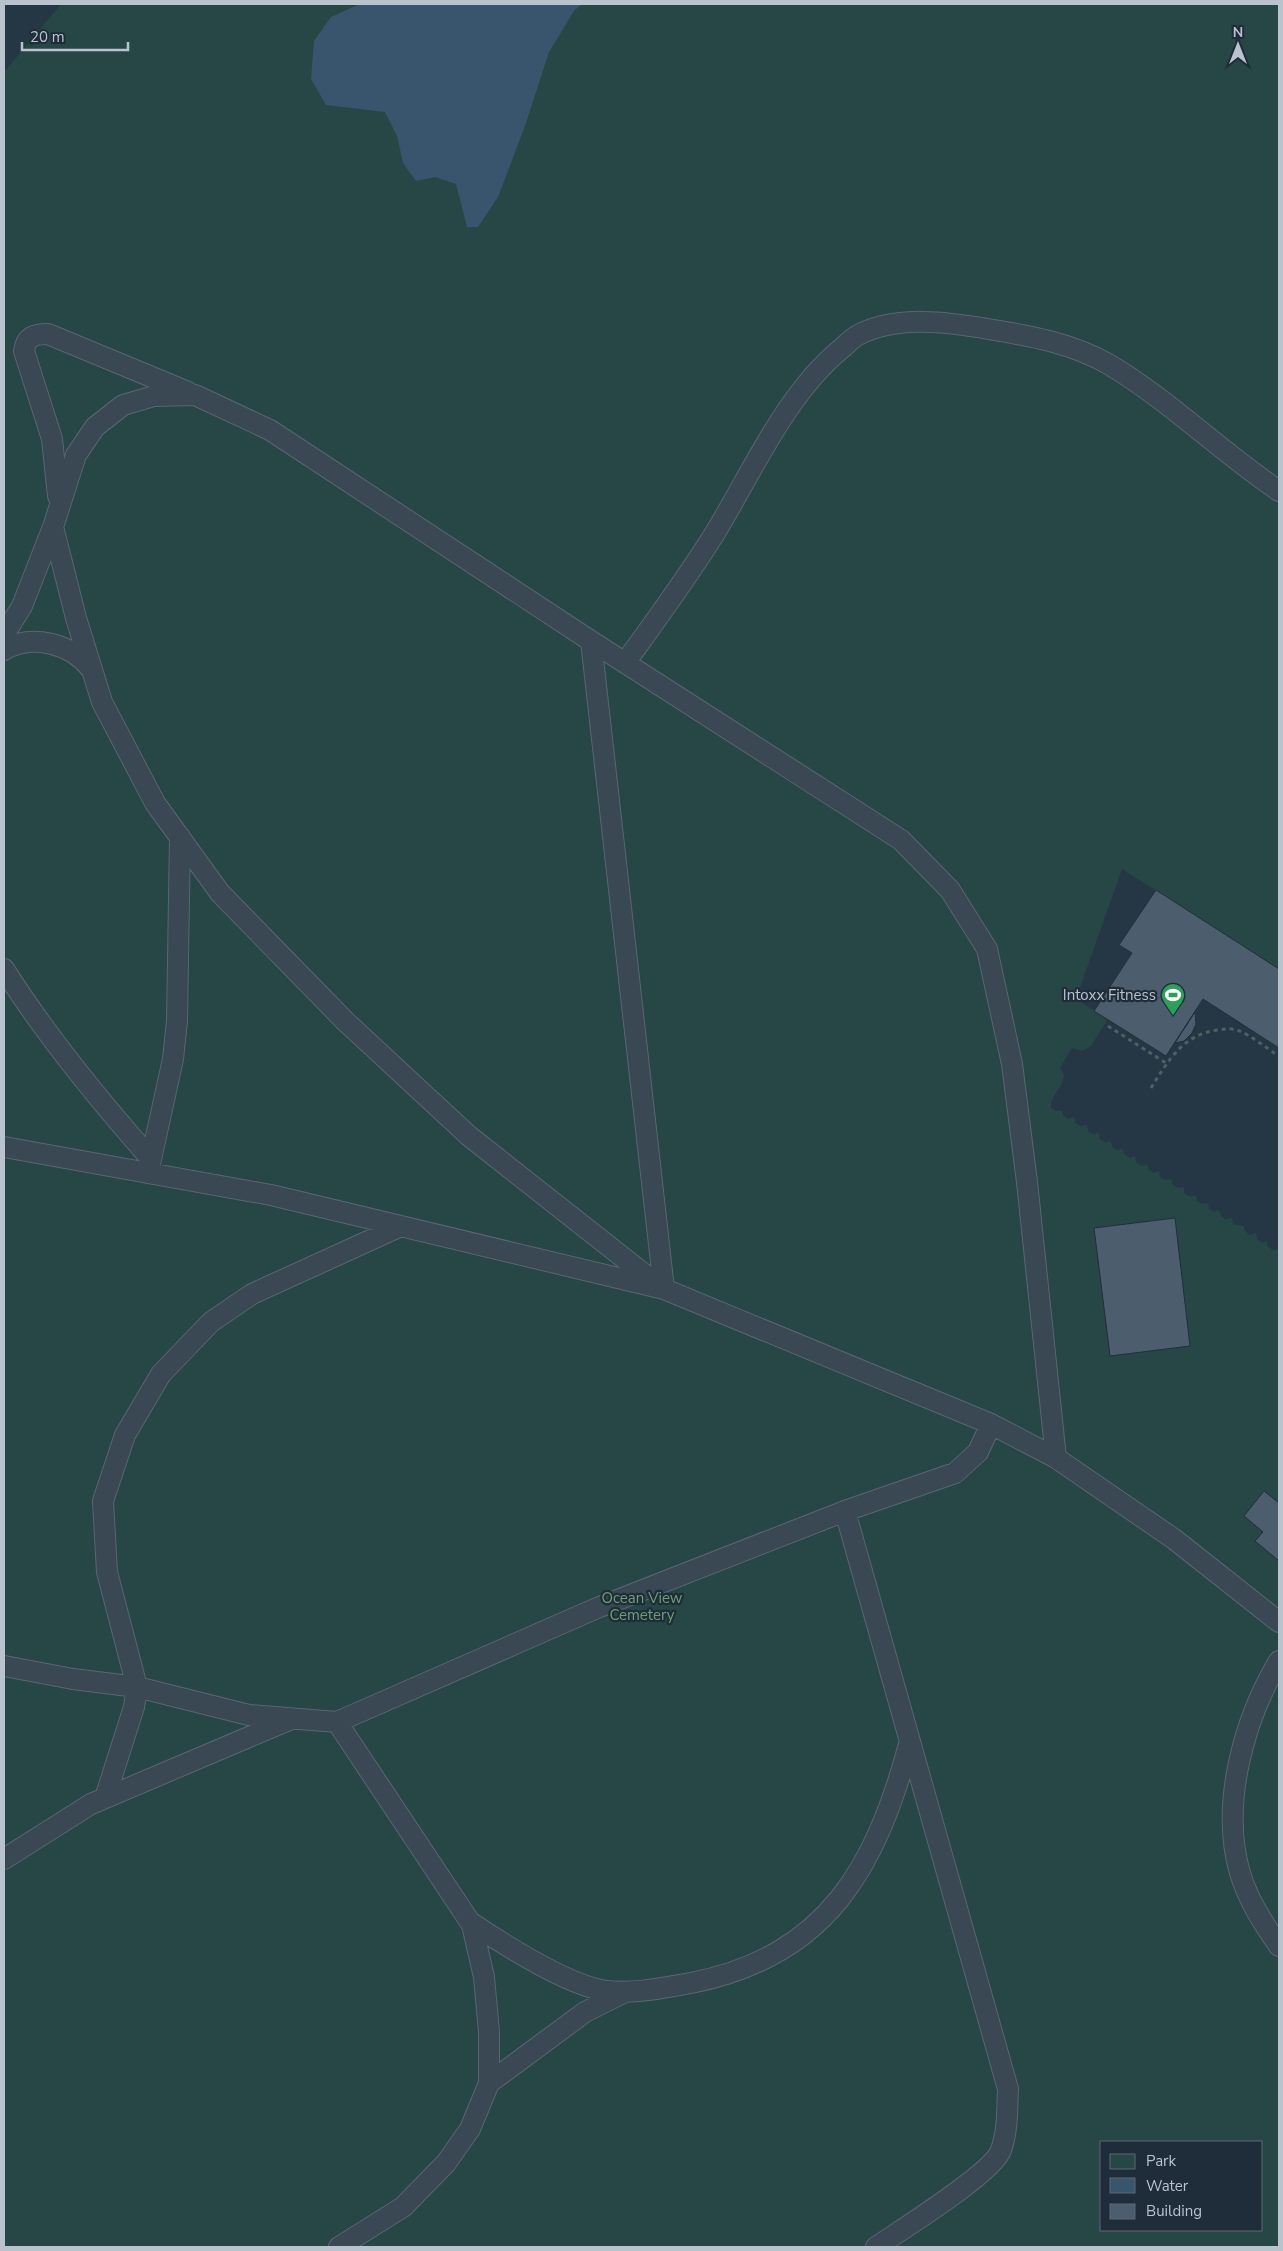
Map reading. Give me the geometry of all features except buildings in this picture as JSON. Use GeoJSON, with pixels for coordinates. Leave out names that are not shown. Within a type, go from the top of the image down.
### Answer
{"type":"FeatureCollection","features":[{"type":"Feature","properties":{"kind":"lane"},"geometry":{"type":"LineString","coordinates":[[625,663],[677,593],[795,400],[826,361],[858,335],[892,324],[926,322],[976,326],[1035,336],[1071,346],[1108,364],[1144,387],[1218,447],[1279,491]]}},
{"type":"Feature","properties":{"kind":"lane"},"geometry":{"type":"LineString","coordinates":[[664,1289],[469,1136],[345,1021],[220,893],[154,803],[102,702],[92,670],[56,519],[52,439],[24,351],[25,343],[30,337],[48,334],[195,395],[270,430],[591,641],[901,840],[950,890],[986,949],[1012,1064],[1028,1192],[1056,1458]]}},
{"type":"Feature","properties":{"kind":"lane"},"geometry":{"type":"LineString","coordinates":[[4,635],[22,606],[56,519],[76,454],[95,427],[123,405],[154,396],[195,395]]}},
{"type":"Feature","properties":{"kind":"lane"},"geometry":{"type":"LineString","coordinates":[[591,641],[664,1289]]}},
{"type":"Feature","properties":{"kind":"lane"},"geometry":{"type":"LineString","coordinates":[[4,650],[22,642],[52,644],[76,654],[92,670]]}},
{"type":"Feature","properties":{"kind":"lane"},"geometry":{"type":"LineString","coordinates":[[150,1166],[173,1059],[177,1021],[180,837]]}},
{"type":"Feature","properties":{"kind":"lane"},"geometry":{"type":"LineString","coordinates":[[4,969],[23,1000],[86,1085],[150,1166]]}},
{"type":"Feature","properties":{"kind":"lane"},"geometry":{"type":"LineString","coordinates":[[4,1147],[150,1166],[664,1289],[991,1424],[1056,1458],[1174,1539],[1279,1622]]}},
{"type":"Feature","properties":{"kind":"lane"},"geometry":{"type":"LineString","coordinates":[[105,1798],[134,1707],[137,1687],[107,1572],[104,1510],[104,1502],[125,1435],[161,1374],[211,1322],[252,1294],[399,1227]]}},
{"type":"Feature","properties":{"kind":"lane"},"geometry":{"type":"LineString","coordinates":[[4,1666],[74,1679],[137,1687],[249,1715],[337,1722],[597,1608],[846,1512],[955,1473],[978,1452],[991,1424]]}},
{"type":"Feature","properties":{"kind":"lane"},"geometry":{"type":"LineString","coordinates":[[846,1512],[1000,2054],[1008,2089],[1007,2127],[1001,2152],[986,2170],[876,2247]]}},
{"type":"Feature","properties":{"kind":"lane"},"geometry":{"type":"LineString","coordinates":[[1279,1661],[1271,1674],[1240,1756],[1233,1793],[1233,1834],[1243,1880],[1256,1912],[1279,1946]]}},
{"type":"Feature","properties":{"kind":"lane"},"geometry":{"type":"LineString","coordinates":[[4,1859],[68,1817],[105,1798],[291,1719]]}},
{"type":"Feature","properties":{"kind":"lane"},"geometry":{"type":"LineString","coordinates":[[337,1722],[470,1922],[484,1976],[489,2032],[489,2083],[470,2129],[446,2163],[403,2207],[339,2247]]}},
{"type":"Feature","properties":{"kind":"lane"},"geometry":{"type":"LineString","coordinates":[[470,1922],[531,1960],[573,1980],[600,1989],[625,1992],[653,1990],[702,1981],[749,1966],[782,1950],[806,1934],[826,1916],[860,1871],[880,1833],[896,1793],[910,1740]]}},
{"type":"Feature","properties":{"kind":"lane"},"geometry":{"type":"LineString","coordinates":[[489,2083],[585,2012],[625,1992]]}},
{"type":"Feature","properties":{"kind":"path"},"geometry":{"type":"LineString","coordinates":[[1108,1026],[1166,1064]]}},
{"type":"Feature","properties":{"kind":"path"},"geometry":{"type":"LineString","coordinates":[[1151,1088],[1179,1048],[1191,1038],[1200,1034],[1227,1029],[1241,1032],[1279,1056]]}},
{"type":"Feature","properties":{"kind":"green space","name":"Ocean View Cemetery"},"geometry":{"type":"Polygon","coordinates":[[[61,4],[1279,4],[1279,969],[1122,869],[1076,999],[1108,1019],[1091,1046],[1082,1051],[1072,1048],[1060,1068],[1064,1078],[1053,1097],[1051,1108],[1056,1111],[1062,1110],[1063,1115],[1068,1119],[1075,1117],[1075,1123],[1080,1126],[1087,1125],[1088,1131],[1092,1134],[1099,1133],[1100,1139],[1105,1142],[1111,1141],[1112,1147],[1117,1150],[1123,1149],[1124,1154],[1130,1158],[1135,1156],[1136,1162],[1142,1166],[1147,1164],[1149,1170],[1153,1173],[1159,1171],[1160,1177],[1165,1180],[1172,1179],[1172,1184],[1178,1188],[1184,1187],[1184,1193],[1190,1197],[1196,1195],[1197,1201],[1202,1204],[1208,1203],[1209,1209],[1214,1212],[1219,1210],[1221,1216],[1225,1219],[1232,1218],[1233,1224],[1244,1226],[1245,1231],[1250,1235],[1256,1233],[1257,1239],[1262,1243],[1267,1241],[1267,1246],[1273,1250],[1279,1249],[1279,2247],[4,2247],[4,72],[61,4]]]}},
{"type":"Feature","properties":{"kind":"water"},"geometry":{"type":"Polygon","coordinates":[[[360,4],[582,4],[574,11],[549,52],[525,126],[498,197],[478,227],[467,227],[456,184],[435,177],[416,181],[403,163],[397,136],[385,112],[326,105],[311,79],[314,41],[331,17],[360,4]]]}},
{"type":"Feature","properties":{"kind":"place","name":"Intoxx Fitness"},"geometry":{"type":"Point","coordinates":[1173,1016]}}]}
